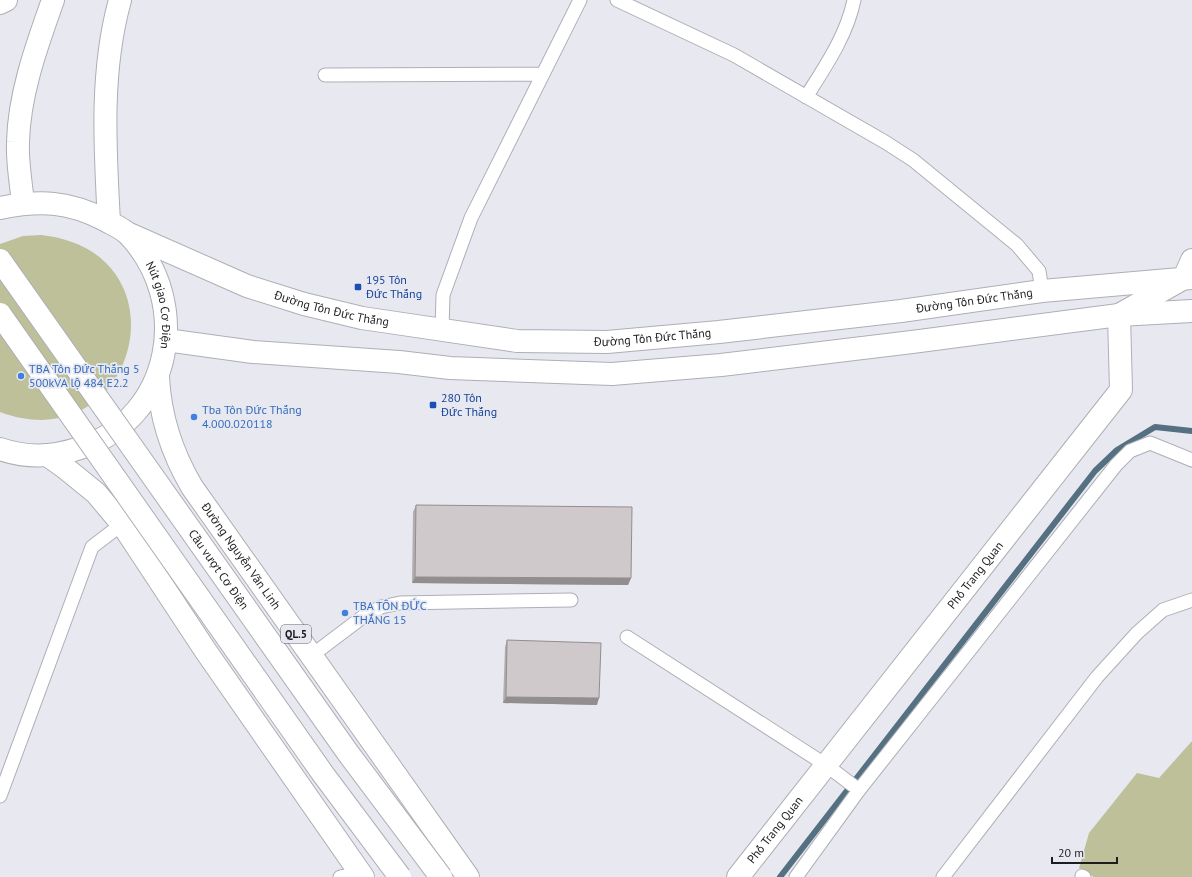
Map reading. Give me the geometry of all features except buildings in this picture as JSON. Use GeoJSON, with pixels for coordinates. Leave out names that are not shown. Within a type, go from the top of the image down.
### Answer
{"type":"FeatureCollection","features":[{"type":"Feature","properties":{"kind":"main road"},"geometry":{"type":"LineString","coordinates":[[0,3],[6,0]]}},
{"type":"Feature","properties":{"kind":"main road"},"geometry":{"type":"LineString","coordinates":[[23,203],[17,144],[20,112],[32,66],[53,0]]}},
{"type":"Feature","properties":{"kind":"main road"},"geometry":{"type":"LineString","coordinates":[[108,222],[106,78],[110,47],[120,0]]}},
{"type":"Feature","properties":{"kind":"main road","name":"Nút giao Cơ Điện"},"geometry":{"type":"LineString","coordinates":[[0,208],[23,203],[46,202],[68,205],[89,211],[127,233],[151,267],[159,284],[167,321],[166,340],[158,377],[137,410],[123,424],[106,437],[88,446],[68,452],[47,455],[26,455],[0,449]]}},
{"type":"Feature","properties":{"kind":"main road","name":"Đường Tôn Đức Thắng"},"geometry":{"type":"LineString","coordinates":[[127,233],[246,286],[297,302],[362,318],[517,341],[607,342],[719,332],[901,311],[1189,272]]}},
{"type":"Feature","properties":{"kind":"main road","name":"Cầu vượt Cơ Điện"},"geometry":{"type":"LineString","coordinates":[[0,260],[348,753],[441,877]]}},
{"type":"Feature","properties":{"kind":"main road"},"geometry":{"type":"LineString","coordinates":[[1119,315],[1189,272]]}},
{"type":"Feature","properties":{"kind":"main road"},"geometry":{"type":"LineString","coordinates":[[166,340],[253,352],[399,362],[450,368],[612,374],[721,365],[1119,315],[1192,311]]}},
{"type":"Feature","properties":{"kind":"main road"},"geometry":{"type":"LineString","coordinates":[[0,314],[323,774],[400,877]]}},
{"type":"Feature","properties":{"kind":"main road","name":"Phố Trang Quan"},"geometry":{"type":"LineString","coordinates":[[738,877],[832,771],[1121,390],[1119,315]]}},
{"type":"Feature","properties":{"kind":"main road","name":"Đường Nguyễn Văn Linh"},"geometry":{"type":"LineString","coordinates":[[158,377],[159,396],[167,434],[182,470],[311,656],[468,877]]}},
{"type":"Feature","properties":{"kind":"main road"},"geometry":{"type":"LineString","coordinates":[[47,455],[96,493],[122,524],[354,876]]}},
{"type":"Feature","properties":{"kind":"lane"},"geometry":{"type":"LineString","coordinates":[[442,329],[443,295],[471,218],[580,0]]}},
{"type":"Feature","properties":{"kind":"lane"},"geometry":{"type":"LineString","coordinates":[[617,0],[734,55],[886,142],[912,160],[1017,245],[1039,271],[1042,291]]}},
{"type":"Feature","properties":{"kind":"lane"},"geometry":{"type":"LineString","coordinates":[[806,97],[826,65],[851,17],[854,0]]}},
{"type":"Feature","properties":{"kind":"lane"},"geometry":{"type":"LineString","coordinates":[[325,75],[543,74]]}},
{"type":"Feature","properties":{"kind":"lane"},"geometry":{"type":"LineString","coordinates":[[796,877],[857,789],[1116,465],[1130,451],[1150,443],[1192,460]]}},
{"type":"Feature","properties":{"kind":"lane"},"geometry":{"type":"LineString","coordinates":[[0,796],[92,547],[122,524]]}},
{"type":"Feature","properties":{"kind":"lane"},"geometry":{"type":"LineString","coordinates":[[311,656],[364,616],[381,607],[400,603],[571,600]]}},
{"type":"Feature","properties":{"kind":"lane"},"geometry":{"type":"LineString","coordinates":[[943,877],[1102,671],[1137,633],[1163,610],[1192,600]]}},
{"type":"Feature","properties":{"kind":"lane"},"geometry":{"type":"LineString","coordinates":[[628,637],[857,789]]}},
{"type":"Feature","properties":{"kind":"green space"},"geometry":{"type":"Polygon","coordinates":[[[41,235],[88,249],[117,277],[130,311],[128,349],[113,383],[85,408],[47,420],[0,412],[0,244],[23,236],[41,235]]]}},
{"type":"Feature","properties":{"kind":"green space"},"geometry":{"type":"Polygon","coordinates":[[[1192,741],[1192,877],[1094,877],[1079,868],[1089,833],[1137,773],[1159,778],[1192,741]]]}},
{"type":"Feature","properties":{"kind":"waterway"},"geometry":{"type":"LineString","coordinates":[[780,877],[1095,471],[1117,450],[1155,427],[1192,431]]}},
{"type":"Feature","properties":{"kind":"place","name":"195 Tôn Đức Thắng"},"geometry":{"type":"Point","coordinates":[358,287]}},
{"type":"Feature","properties":{"kind":"place","name":"TBA Tôn Đức Thắng 5 500kVA lộ 484 E2.2"},"geometry":{"type":"Point","coordinates":[21,376]}},
{"type":"Feature","properties":{"kind":"place","name":"280 Tôn Đức Thắng"},"geometry":{"type":"Point","coordinates":[433,405]}},
{"type":"Feature","properties":{"kind":"place","name":"Tba Tôn Đức Thắng 4.000.020118"},"geometry":{"type":"Point","coordinates":[194,417]}},
{"type":"Feature","properties":{"kind":"place","name":"TBA TÔN ĐỨC THẮNG 15"},"geometry":{"type":"Point","coordinates":[345,613]}}]}
